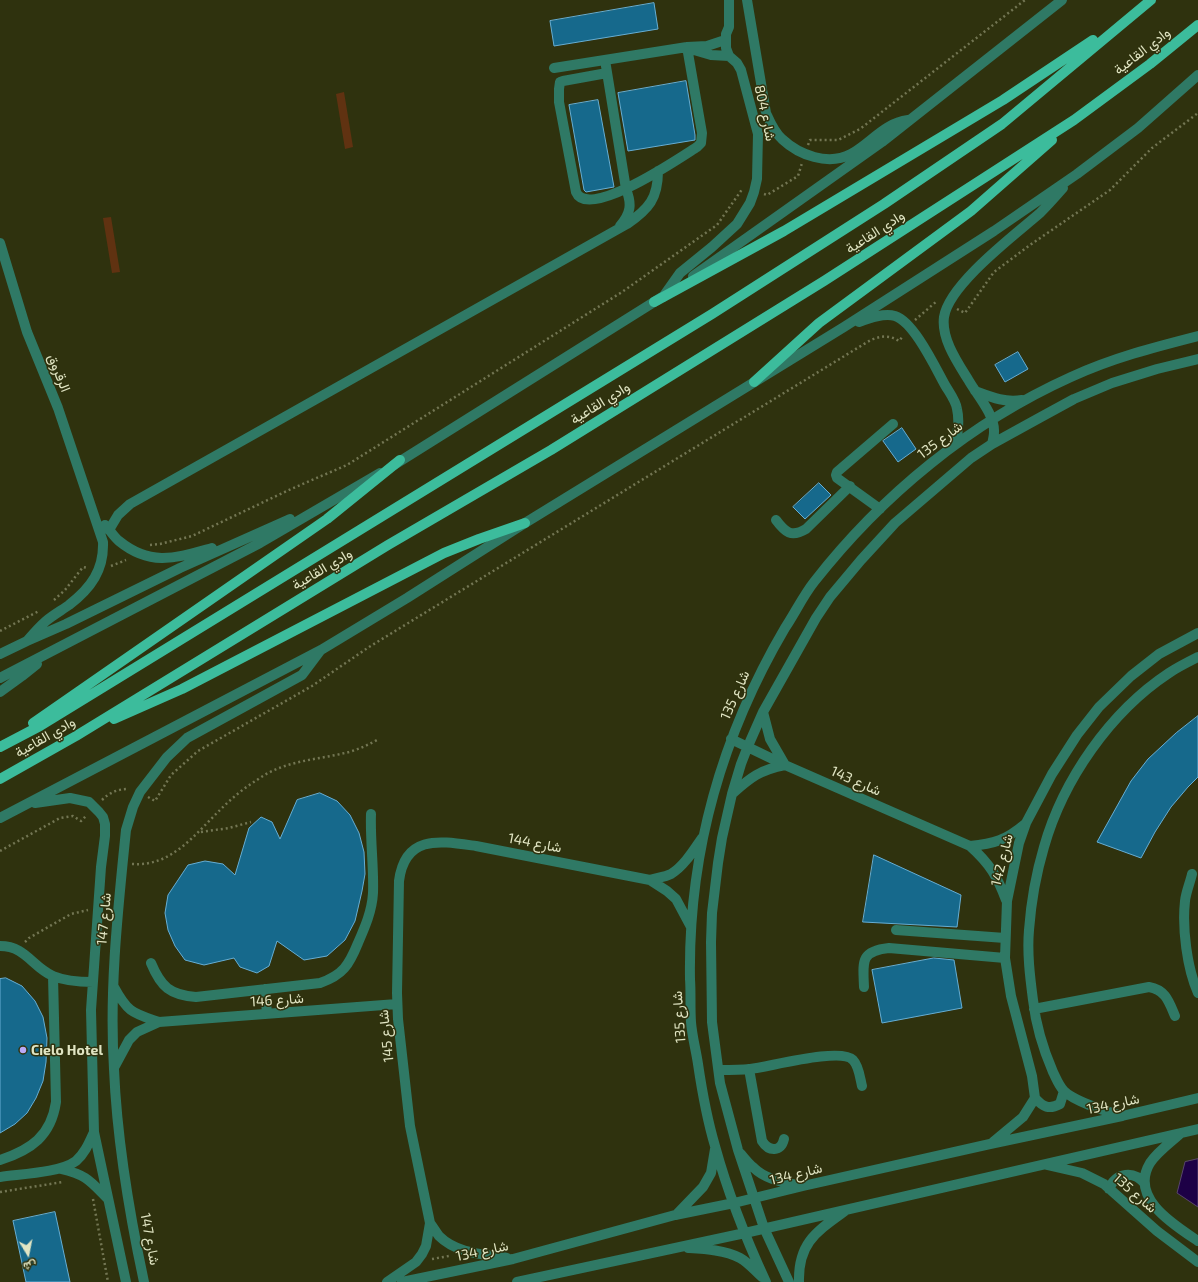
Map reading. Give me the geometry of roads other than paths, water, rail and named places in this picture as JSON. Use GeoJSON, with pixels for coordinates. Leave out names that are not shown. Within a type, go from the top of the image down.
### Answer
{"type":"FeatureCollection","features":[{"type":"Feature","properties":{"kind":"main road","name":"وادي القاعية"},"geometry":{"type":"LineString","coordinates":[[0,747],[40,726],[698,322],[858,221],[1002,124],[1151,0]]}},
{"type":"Feature","properties":{"kind":"main road"},"geometry":{"type":"LineString","coordinates":[[658,299],[784,231],[996,104],[1135,13]]}},
{"type":"Feature","properties":{"kind":"main road","name":"وادي القاعية"},"geometry":{"type":"LineString","coordinates":[[0,779],[76,736],[382,550],[551,450],[824,281],[1074,120],[1150,64],[1198,25]]}},
{"type":"Feature","properties":{"kind":"main road"},"geometry":{"type":"LineString","coordinates":[[754,382],[818,324],[971,211],[1074,120]]}},
{"type":"Feature","properties":{"kind":"main road"},"geometry":{"type":"LineString","coordinates":[[0,747],[327,519],[400,460]]}},
{"type":"Feature","properties":{"kind":"main road"},"geometry":{"type":"LineString","coordinates":[[76,736],[182,688],[444,553],[524,523]]}},
{"type":"Feature","properties":{"kind":"street","name":"شارع 804"},"geometry":{"type":"LineString","coordinates":[[658,299],[680,273],[712,247],[736,224],[750,203],[757,180],[758,134],[741,70],[730,56],[726,40],[729,27],[729,0]]}},
{"type":"Feature","properties":{"kind":"street","name":"شارع 804"},"geometry":{"type":"LineString","coordinates":[[747,0],[766,113],[773,128],[781,139],[804,154],[819,158],[842,157],[849,155],[887,127],[900,121],[912,119]]}},
{"type":"Feature","properties":{"kind":"street"},"geometry":{"type":"LineString","coordinates":[[0,678],[47,655],[260,543],[400,460],[658,299],[716,261],[912,119],[1062,0]]}},
{"type":"Feature","properties":{"kind":"street"},"geometry":{"type":"LineString","coordinates":[[554,68],[687,47],[707,46],[726,40]]}},
{"type":"Feature","properties":{"kind":"street"},"geometry":{"type":"LineString","coordinates":[[687,47],[711,54],[730,56]]}},
{"type":"Feature","properties":{"kind":"street"},"geometry":{"type":"LineString","coordinates":[[607,73],[560,82],[559,89],[559,102],[577,194],[580,197],[589,199],[608,196],[626,189],[658,171],[701,143],[702,139],[687,47]]}},
{"type":"Feature","properties":{"kind":"street"},"geometry":{"type":"LineString","coordinates":[[605,60],[626,189],[630,197],[630,207],[624,221],[615,232]]}},
{"type":"Feature","properties":{"kind":"street"},"geometry":{"type":"LineString","coordinates":[[0,818],[321,650],[414,594],[524,523],[844,327],[988,235],[1077,174],[1138,128],[1198,76]]}},
{"type":"Feature","properties":{"kind":"street"},"geometry":{"type":"LineString","coordinates":[[109,530],[118,514],[130,504],[615,232],[635,219],[652,202],[657,186],[658,171]]}},
{"type":"Feature","properties":{"kind":"street"},"geometry":{"type":"LineString","coordinates":[[992,444],[994,432],[992,419],[951,352],[944,328],[944,316],[955,294],[970,276],[1002,245],[1041,212],[1077,174]]}},
{"type":"Feature","properties":{"kind":"street","name":"الرقروق"},"geometry":{"type":"LineString","coordinates":[[0,243],[27,332],[58,408],[95,514],[103,542],[103,554],[98,572],[88,588],[46,621],[26,641]]}},
{"type":"Feature","properties":{"kind":"street"},"geometry":{"type":"LineString","coordinates":[[844,327],[869,318],[890,315],[902,320],[923,345],[957,408],[959,428],[954,445]]}},
{"type":"Feature","properties":{"kind":"street","name":"شارع 135"},"geometry":{"type":"LineString","coordinates":[[766,1281],[745,1233],[715,1146],[702,1087],[691,1022],[691,927],[703,836],[719,776],[731,739],[758,676],[812,584],[843,547],[916,475],[954,445],[992,419],[1026,399],[1072,376],[1110,361],[1198,336]]}},
{"type":"Feature","properties":{"kind":"street"},"geometry":{"type":"LineString","coordinates":[[789,1282],[764,1228],[738,1150],[720,1083],[712,1022],[712,912],[722,838],[732,794],[741,764],[763,712],[816,618],[830,597],[895,523],[971,458],[992,444],[1074,399],[1106,386],[1157,369],[1198,359]]}},
{"type":"Feature","properties":{"kind":"street"},"geometry":{"type":"LineString","coordinates":[[975,391],[999,400],[1013,401],[1026,399]]}},
{"type":"Feature","properties":{"kind":"street"},"geometry":{"type":"LineString","coordinates":[[880,509],[837,478],[837,472],[892,424]]}},
{"type":"Feature","properties":{"kind":"street"},"geometry":{"type":"LineString","coordinates":[[776,520],[783,529],[788,532],[794,534],[800,533],[850,486]]}},
{"type":"Feature","properties":{"kind":"street"},"geometry":{"type":"LineString","coordinates":[[0,654],[237,542],[331,501]]}},
{"type":"Feature","properties":{"kind":"street","name":"الرقروق"},"geometry":{"type":"LineString","coordinates":[[95,514],[118,541],[138,555],[157,558],[182,556],[237,542]]}},
{"type":"Feature","properties":{"kind":"street","name":"شارع 142"},"geometry":{"type":"LineString","coordinates":[[1035,1098],[1032,1076],[1011,996],[1005,958],[1007,901],[1019,842],[1026,823],[1052,774],[1077,735],[1099,707],[1131,676],[1159,654],[1198,633]]}},
{"type":"Feature","properties":{"kind":"street","name":"شارع 147"},"geometry":{"type":"LineString","coordinates":[[144,1282],[133,1230],[121,1155],[114,1068],[113,985],[126,830],[140,792],[167,757],[187,738],[302,675],[321,650]]}},
{"type":"Feature","properties":{"kind":"street"},"geometry":{"type":"LineString","coordinates":[[0,692],[47,655]]}},
{"type":"Feature","properties":{"kind":"street"},"geometry":{"type":"LineString","coordinates":[[1122,1116],[1083,1102],[1064,1091],[1057,1080],[1041,1043],[1036,1025],[1029,954],[1029,931],[1035,885],[1044,847],[1054,817],[1068,786],[1093,748],[1114,721],[1144,691],[1169,673],[1198,657]]}},
{"type":"Feature","properties":{"kind":"street"},"geometry":{"type":"LineString","coordinates":[[732,794],[749,779],[760,772],[785,765],[770,739],[763,712]]}},
{"type":"Feature","properties":{"kind":"street","name":"شارع 143"},"geometry":{"type":"LineString","coordinates":[[731,739],[785,765],[970,846],[985,860],[993,871],[1007,901]]}},
{"type":"Feature","properties":{"kind":"street","name":"شارع 147"},"geometry":{"type":"LineString","coordinates":[[27,805],[70,798],[89,802],[96,807],[103,817],[105,830],[93,982],[91,1042],[94,1132],[126,1282]]}},
{"type":"Feature","properties":{"kind":"street"},"geometry":{"type":"LineString","coordinates":[[151,963],[156,976],[163,986],[172,992],[183,996],[196,997],[320,983],[340,974],[350,962],[367,921],[373,895],[373,864],[370,828],[371,814]]}},
{"type":"Feature","properties":{"kind":"street"},"geometry":{"type":"LineString","coordinates":[[970,846],[999,841],[1013,834],[1026,823]]}},
{"type":"Feature","properties":{"kind":"street","name":"شارع 144"},"geometry":{"type":"LineString","coordinates":[[650,880],[670,874],[680,866],[688,858],[703,836]]}},
{"type":"Feature","properties":{"kind":"street","name":"شارع 144"},"geometry":{"type":"LineString","coordinates":[[415,849],[422,845],[439,842],[476,846],[650,880],[676,899],[691,927]]}},
{"type":"Feature","properties":{"kind":"street","name":"شارع 145"},"geometry":{"type":"LineString","coordinates":[[387,1282],[416,1262],[419,1258],[426,1246],[430,1223],[410,1126],[397,1004],[400,870],[409,855],[415,849]]}},
{"type":"Feature","properties":{"kind":"street"},"geometry":{"type":"LineString","coordinates":[[1192,874],[1185,901],[1185,921],[1187,953],[1193,981],[1198,993]]}},
{"type":"Feature","properties":{"kind":"street"},"geometry":{"type":"LineString","coordinates":[[896,930],[1005,938]]}},
{"type":"Feature","properties":{"kind":"street"},"geometry":{"type":"LineString","coordinates":[[0,946],[11,947],[18,950],[53,976],[69,981],[93,982]]}},
{"type":"Feature","properties":{"kind":"street"},"geometry":{"type":"LineString","coordinates":[[864,987],[864,965],[866,957],[872,952],[880,949],[889,948],[1005,958]]}},
{"type":"Feature","properties":{"kind":"street"},"geometry":{"type":"LineString","coordinates":[[0,1160],[20,1152],[34,1142],[45,1132],[54,1115],[56,1102],[53,976]]}},
{"type":"Feature","properties":{"kind":"street","name":"شارع 146"},"geometry":{"type":"LineString","coordinates":[[113,985],[122,1002],[128,1008],[136,1014],[159,1022]]}},
{"type":"Feature","properties":{"kind":"street"},"geometry":{"type":"LineString","coordinates":[[1034,1009],[1149,987],[1157,988],[1163,992],[1175,1016]]}},
{"type":"Feature","properties":{"kind":"street"},"geometry":{"type":"LineString","coordinates":[[265,989],[267,1014]]}},
{"type":"Feature","properties":{"kind":"street","name":"شارع 146"},"geometry":{"type":"LineString","coordinates":[[114,1068],[129,1040],[136,1032],[159,1022],[397,1004]]}},
{"type":"Feature","properties":{"kind":"street"},"geometry":{"type":"LineString","coordinates":[[719,1070],[749,1069],[824,1056],[845,1056],[852,1059],[856,1064],[862,1086]]}},
{"type":"Feature","properties":{"kind":"street"},"geometry":{"type":"LineString","coordinates":[[749,1069],[762,1141],[765,1146],[776,1149],[781,1146],[784,1138]]}},
{"type":"Feature","properties":{"kind":"street"},"geometry":{"type":"LineString","coordinates":[[990,1144],[1023,1117],[1035,1098],[1047,1108],[1055,1107],[1060,1104],[1064,1091]]}},
{"type":"Feature","properties":{"kind":"street","name":"شارع 134"},"geometry":{"type":"LineString","coordinates":[[402,1282],[513,1259],[675,1216],[803,1186],[1198,1098]]}},
{"type":"Feature","properties":{"kind":"street"},"geometry":{"type":"LineString","coordinates":[[517,1282],[674,1247],[745,1233],[848,1208],[1198,1129]]}},
{"type":"Feature","properties":{"kind":"street"},"geometry":{"type":"LineString","coordinates":[[0,1177],[61,1169],[75,1162],[81,1156],[94,1132]]}},
{"type":"Feature","properties":{"kind":"street","name":"شارع 135"},"geometry":{"type":"LineString","coordinates":[[1182,1133],[1156,1155],[1150,1163],[1144,1184],[1151,1204],[1159,1212],[1198,1241]]}},
{"type":"Feature","properties":{"kind":"street"},"geometry":{"type":"LineString","coordinates":[[675,1216],[703,1187],[711,1173],[715,1146]]}},
{"type":"Feature","properties":{"kind":"street"},"geometry":{"type":"LineString","coordinates":[[738,1150],[754,1168],[762,1174],[779,1181],[803,1186]]}},
{"type":"Feature","properties":{"kind":"street","name":"شارع 135"},"geometry":{"type":"LineString","coordinates":[[1045,1164],[1082,1173],[1095,1179],[1109,1189],[1157,1231],[1198,1262]]}},
{"type":"Feature","properties":{"kind":"street"},"geometry":{"type":"LineString","coordinates":[[61,1169],[86,1177],[109,1200]]}},
{"type":"Feature","properties":{"kind":"street"},"geometry":{"type":"LineString","coordinates":[[1109,1189],[1115,1179],[1125,1174],[1136,1176],[1144,1184]]}},
{"type":"Feature","properties":{"kind":"street"},"geometry":{"type":"LineString","coordinates":[[799,1282],[799,1266],[804,1249],[820,1229],[848,1208]]}},
{"type":"Feature","properties":{"kind":"street","name":"شارع 145"},"geometry":{"type":"LineString","coordinates":[[430,1223],[439,1236],[457,1248],[472,1253],[513,1259]]}},
{"type":"Feature","properties":{"kind":"street"},"geometry":{"type":"LineString","coordinates":[[674,1247],[711,1250],[740,1258],[747,1262],[766,1281]]}},
{"type":"Feature","properties":{"kind":"street"},"geometry":{"type":"LineString","coordinates":[[535,1282],[544,1275]]}},
{"type":"Feature","properties":{"kind":"place","name":"Cielo Hotel"},"geometry":{"type":"Point","coordinates":[23,1050]}}]}
